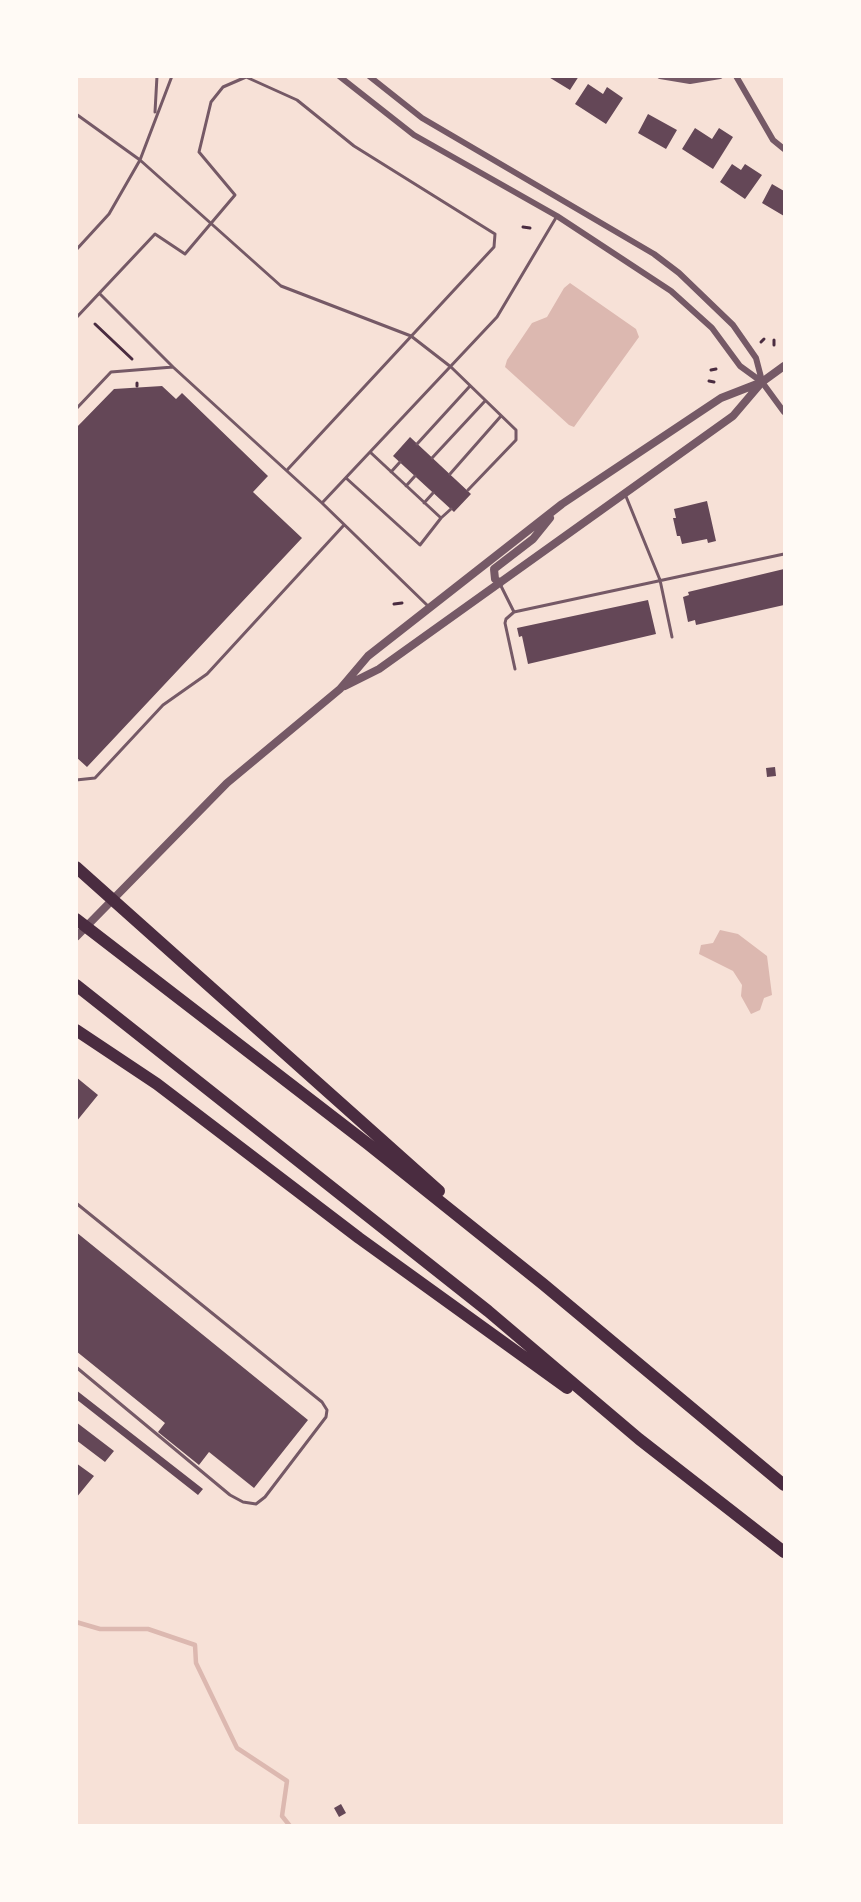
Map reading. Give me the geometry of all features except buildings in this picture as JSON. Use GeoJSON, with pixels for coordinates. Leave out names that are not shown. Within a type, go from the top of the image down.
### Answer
{"type":"FeatureCollection","features":[{"type":"Feature","properties":{"kind":"highway"},"geometry":{"type":"LineString","coordinates":[[76,867],[543,1284]]}},
{"type":"Feature","properties":{"kind":"highway"},"geometry":{"type":"LineString","coordinates":[[76,919],[368,1144],[543,1284],[784,1485]]}},
{"type":"Feature","properties":{"kind":"highway"},"geometry":{"type":"LineString","coordinates":[[76,985],[488,1311],[639,1439]]}},
{"type":"Feature","properties":{"kind":"highway"},"geometry":{"type":"LineString","coordinates":[[76,1030],[157,1084],[358,1238],[639,1439],[784,1552]]}},
{"type":"Feature","properties":{"kind":"street"},"geometry":{"type":"LineString","coordinates":[[339,76],[414,135],[557,216],[671,291],[712,328],[740,366],[762,382],[784,412]]}},
{"type":"Feature","properties":{"kind":"street"},"geometry":{"type":"LineString","coordinates":[[369,76],[422,118],[654,254],[679,273],[733,325],[756,358],[762,382]]}},
{"type":"Feature","properties":{"kind":"street"},"geometry":{"type":"LineString","coordinates":[[660,76],[690,81],[720,76]]}},
{"type":"Feature","properties":{"kind":"street"},"geometry":{"type":"LineString","coordinates":[[736,76],[773,140],[784,149]]}},
{"type":"Feature","properties":{"kind":"street"},"geometry":{"type":"LineString","coordinates":[[340,689],[380,669],[733,416],[762,382],[784,366]]}},
{"type":"Feature","properties":{"kind":"street"},"geometry":{"type":"LineString","coordinates":[[76,937],[227,783],[340,689],[368,656],[562,504],[721,398],[762,382]]}},
{"type":"Feature","properties":{"kind":"street"},"geometry":{"type":"LineString","coordinates":[[500,583],[495,579],[494,569],[533,539],[562,504]]}},
{"type":"Feature","properties":{"kind":"lane"},"geometry":{"type":"LineString","coordinates":[[155,117],[157,76]]}},
{"type":"Feature","properties":{"kind":"lane"},"geometry":{"type":"LineString","coordinates":[[76,250],[109,214],[140,160],[172,76]]}},
{"type":"Feature","properties":{"kind":"lane"},"geometry":{"type":"LineString","coordinates":[[76,318],[155,234],[185,254],[212,225],[235,195],[199,152],[211,102],[223,87],[246,77],[297,100],[354,146],[495,234],[494,247],[288,470]]}},
{"type":"Feature","properties":{"kind":"lane"},"geometry":{"type":"LineString","coordinates":[[76,114],[140,160],[280,286],[411,336],[450,367],[516,430],[516,440],[468,490]]}},
{"type":"Feature","properties":{"kind":"lane"},"geometry":{"type":"LineString","coordinates":[[322,503],[496,317],[557,216]]}},
{"type":"Feature","properties":{"kind":"lane"},"geometry":{"type":"LineString","coordinates":[[100,294],[173,367],[288,470],[430,608]]}},
{"type":"Feature","properties":{"kind":"lane"},"geometry":{"type":"LineString","coordinates":[[76,409],[111,372],[173,367]]}},
{"type":"Feature","properties":{"kind":"lane"},"geometry":{"type":"LineString","coordinates":[[417,444],[470,386]]}},
{"type":"Feature","properties":{"kind":"lane"},"geometry":{"type":"LineString","coordinates":[[432,458],[485,401]]}},
{"type":"Feature","properties":{"kind":"lane"},"geometry":{"type":"LineString","coordinates":[[450,474],[501,416]]}},
{"type":"Feature","properties":{"kind":"lane"},"geometry":{"type":"LineString","coordinates":[[370,453],[441,518]]}},
{"type":"Feature","properties":{"kind":"lane"},"geometry":{"type":"LineString","coordinates":[[391,472],[400,462]]}},
{"type":"Feature","properties":{"kind":"lane"},"geometry":{"type":"LineString","coordinates":[[406,486],[415,476]]}},
{"type":"Feature","properties":{"kind":"lane"},"geometry":{"type":"LineString","coordinates":[[346,478],[420,545],[451,509]]}},
{"type":"Feature","properties":{"kind":"lane"},"geometry":{"type":"LineString","coordinates":[[424,503],[433,493]]}},
{"type":"Feature","properties":{"kind":"lane"},"geometry":{"type":"LineString","coordinates":[[624,494],[660,580],[672,637]]}},
{"type":"Feature","properties":{"kind":"lane"},"geometry":{"type":"LineString","coordinates":[[76,780],[95,778],[163,705],[207,674],[344,525]]}},
{"type":"Feature","properties":{"kind":"lane"},"geometry":{"type":"LineString","coordinates":[[515,669],[505,623],[514,612],[784,554]]}},
{"type":"Feature","properties":{"kind":"lane"},"geometry":{"type":"LineString","coordinates":[[500,583],[514,612]]}},
{"type":"Feature","properties":{"kind":"lane"},"geometry":{"type":"LineString","coordinates":[[76,1203],[322,1402],[327,1410],[326,1417],[272,1488],[256,1504],[243,1502],[230,1495],[76,1367]]}},
{"type":"Feature","properties":{"kind":"path"},"geometry":{"type":"LineString","coordinates":[[523,227],[530,228]]}},
{"type":"Feature","properties":{"kind":"path"},"geometry":{"type":"LineString","coordinates":[[95,324],[132,359]]}},
{"type":"Feature","properties":{"kind":"path"},"geometry":{"type":"LineString","coordinates":[[774,340],[774,345]]}},
{"type":"Feature","properties":{"kind":"path"},"geometry":{"type":"LineString","coordinates":[[711,370],[716,369]]}},
{"type":"Feature","properties":{"kind":"path"},"geometry":{"type":"LineString","coordinates":[[709,381],[714,382]]}},
{"type":"Feature","properties":{"kind":"path"},"geometry":{"type":"LineString","coordinates":[[394,604],[402,603]]}},
{"type":"Feature","properties":{"kind":"shaded area"},"geometry":{"type":"Polygon","coordinates":[[[570,283],[636,329],[639,337],[574,427],[505,367],[507,360],[532,323],[547,317],[564,288],[570,283]]]}},
{"type":"Feature","properties":{"kind":"shaded area"},"geometry":{"type":"Polygon","coordinates":[[[720,930],[738,934],[767,956],[772,995],[764,998],[760,1010],[751,1014],[741,996],[742,985],[733,971],[699,954],[701,945],[713,943],[720,930]]]}},
{"type":"Feature","properties":{"kind":"waterway"},"geometry":{"type":"LineString","coordinates":[[76,1622],[100,1629],[148,1629],[195,1645],[196,1663],[237,1748],[287,1781],[282,1816],[290,1826]]}}]}
